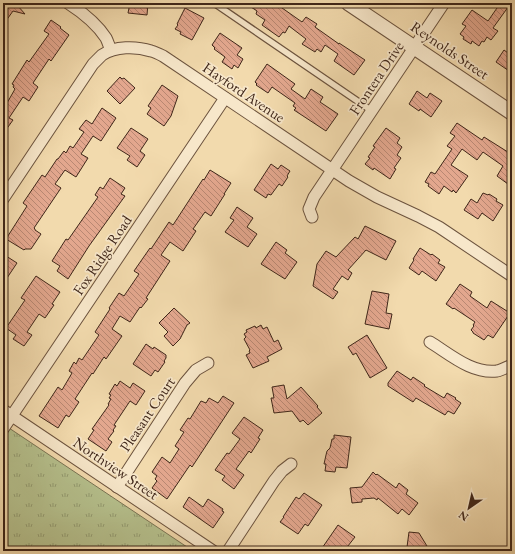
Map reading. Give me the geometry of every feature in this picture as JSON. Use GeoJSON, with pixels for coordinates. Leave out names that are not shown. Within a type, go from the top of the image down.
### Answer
{"type":"FeatureCollection","features":[{"type":"Feature","properties":{"kind":"street"},"geometry":{"type":"LineString","coordinates":[[3,199],[93,64],[101,56],[111,50],[106,38],[96,26],[68,3]]}},
{"type":"Feature","properties":{"kind":"street","name":"Reynolds Street"},"geometry":{"type":"LineString","coordinates":[[348,3],[512,113]]}},
{"type":"Feature","properties":{"kind":"street","name":"Frontera Drive"},"geometry":{"type":"LineString","coordinates":[[312,217],[309,209],[314,197],[444,3]]}},
{"type":"Feature","properties":{"kind":"street","name":"Hayford Avenue"},"geometry":{"type":"LineString","coordinates":[[111,50],[138,48],[163,56],[333,170],[377,197],[439,227],[512,276]]}},
{"type":"Feature","properties":{"kind":"street","name":"Fox Ridge Road"},"geometry":{"type":"LineString","coordinates":[[3,429],[7,413],[225,98]]}},
{"type":"Feature","properties":{"kind":"street"},"geometry":{"type":"LineString","coordinates":[[430,342],[467,366],[482,371],[498,371],[512,365]]}},
{"type":"Feature","properties":{"kind":"street","name":"Pleasant Court"},"geometry":{"type":"LineString","coordinates":[[117,487],[185,383],[196,370],[208,363]]}},
{"type":"Feature","properties":{"kind":"street","name":"Northview Street"},"geometry":{"type":"LineString","coordinates":[[7,413],[213,551]]}},
{"type":"Feature","properties":{"kind":"street"},"geometry":{"type":"LineString","coordinates":[[228,551],[274,481],[282,471],[291,464]]}},
{"type":"Feature","properties":{"kind":"lane"},"geometry":{"type":"LineString","coordinates":[[214,3],[372,111]]}},
{"type":"Feature","properties":{"kind":"green space"},"geometry":{"type":"Polygon","coordinates":[[[3,424],[193,551],[3,551],[3,424]]]}},
{"type":"Feature","properties":{"kind":"building"},"geometry":{"type":"Polygon","coordinates":[[[3,3],[18,3],[17,5],[25,14],[13,11],[3,25],[3,3]]]}},
{"type":"Feature","properties":{"kind":"building"},"geometry":{"type":"Polygon","coordinates":[[[130,3],[148,3],[147,15],[128,13],[130,3]]]}},
{"type":"Feature","properties":{"kind":"building"},"geometry":{"type":"Polygon","coordinates":[[[245,3],[275,3],[302,22],[306,17],[317,24],[315,27],[365,60],[354,75],[334,61],[338,54],[325,45],[321,52],[317,49],[315,52],[302,44],[306,39],[289,26],[285,33],[283,32],[279,37],[262,25],[265,20],[256,14],[257,11],[245,3]]]}},
{"type":"Feature","properties":{"kind":"building"},"geometry":{"type":"Polygon","coordinates":[[[490,3],[511,3],[493,28],[498,31],[491,40],[487,37],[479,46],[472,41],[471,44],[463,39],[464,37],[460,34],[466,26],[462,24],[472,10],[488,21],[497,8],[490,3]]]}},
{"type":"Feature","properties":{"kind":"building"},"geometry":{"type":"Polygon","coordinates":[[[185,8],[204,18],[192,40],[180,34],[181,32],[175,29],[185,8]]]}},
{"type":"Feature","properties":{"kind":"building"},"geometry":{"type":"Polygon","coordinates":[[[51,20],[69,35],[51,61],[49,59],[33,83],[38,87],[29,101],[23,97],[9,118],[13,120],[3,134],[3,101],[7,103],[15,89],[13,87],[14,85],[12,84],[27,60],[29,62],[49,34],[44,31],[51,20]]]}},
{"type":"Feature","properties":{"kind":"building"},"geometry":{"type":"Polygon","coordinates":[[[220,33],[242,48],[237,55],[243,59],[238,68],[234,65],[232,69],[222,62],[225,57],[214,49],[215,48],[212,45],[220,33]]]}},
{"type":"Feature","properties":{"kind":"building"},"geometry":{"type":"Polygon","coordinates":[[[504,50],[512,56],[512,73],[496,62],[504,50]]]}},
{"type":"Feature","properties":{"kind":"building"},"geometry":{"type":"Polygon","coordinates":[[[267,64],[295,84],[291,89],[305,99],[311,89],[323,97],[320,102],[338,114],[326,131],[294,110],[296,108],[293,106],[295,103],[272,87],[268,93],[256,85],[257,84],[255,82],[267,64]]]}},
{"type":"Feature","properties":{"kind":"building"},"geometry":{"type":"Polygon","coordinates":[[[120,77],[122,79],[124,78],[135,88],[120,104],[107,91],[120,77]]]}},
{"type":"Feature","properties":{"kind":"building"},"geometry":{"type":"Polygon","coordinates":[[[162,85],[178,96],[171,116],[164,126],[147,114],[151,108],[148,106],[162,85]]]}},
{"type":"Feature","properties":{"kind":"building"},"geometry":{"type":"Polygon","coordinates":[[[417,91],[427,98],[430,93],[442,101],[431,117],[420,109],[419,111],[409,104],[417,91]]]}},
{"type":"Feature","properties":{"kind":"building"},"geometry":{"type":"Polygon","coordinates":[[[102,108],[116,118],[101,141],[93,136],[81,154],[88,158],[76,177],[65,170],[55,184],[61,188],[34,228],[41,234],[31,249],[24,250],[6,239],[27,206],[23,203],[42,175],[45,177],[64,151],[66,153],[70,146],[73,148],[84,132],[79,129],[86,120],[92,124],[102,108]]]}},
{"type":"Feature","properties":{"kind":"building"},"geometry":{"type":"Polygon","coordinates":[[[457,123],[482,140],[484,137],[512,154],[512,187],[497,176],[503,166],[483,152],[477,160],[462,149],[451,165],[468,176],[456,193],[444,186],[439,194],[428,186],[429,184],[425,182],[431,172],[435,174],[452,149],[447,146],[455,136],[450,133],[457,123]]]}},
{"type":"Feature","properties":{"kind":"building"},"geometry":{"type":"Polygon","coordinates":[[[131,128],[148,139],[140,151],[145,155],[137,167],[127,160],[130,156],[117,148],[131,128]]]}},
{"type":"Feature","properties":{"kind":"building"},"geometry":{"type":"Polygon","coordinates":[[[386,128],[400,138],[397,143],[402,147],[397,155],[401,158],[394,168],[396,169],[390,179],[374,168],[373,170],[365,164],[370,158],[368,157],[375,147],[373,146],[386,128]]]}},
{"type":"Feature","properties":{"kind":"building"},"geometry":{"type":"Polygon","coordinates":[[[271,164],[278,169],[281,165],[290,171],[282,186],[279,184],[271,195],[268,194],[266,198],[254,190],[271,164]]]}},
{"type":"Feature","properties":{"kind":"building"},"geometry":{"type":"Polygon","coordinates":[[[210,170],[231,183],[211,216],[205,212],[193,229],[196,231],[183,251],[170,242],[161,255],[170,261],[146,298],[148,299],[141,308],[140,307],[130,322],[120,316],[112,329],[122,336],[106,359],[104,357],[93,374],[92,373],[75,399],[79,402],[69,417],[66,415],[58,428],[39,416],[58,387],[62,390],[72,373],[69,371],[74,362],[76,364],[79,358],[82,360],[99,335],[95,332],[119,293],[124,296],[139,274],[134,271],[169,222],[173,225],[210,170]]]}},
{"type":"Feature","properties":{"kind":"building"},"geometry":{"type":"Polygon","coordinates":[[[110,178],[125,188],[121,194],[125,196],[89,246],[68,279],[57,271],[60,266],[52,261],[66,239],[68,240],[98,197],[95,195],[100,187],[103,189],[110,178]]]}},
{"type":"Feature","properties":{"kind":"building"},"geometry":{"type":"Polygon","coordinates":[[[483,193],[489,194],[503,205],[493,221],[482,213],[478,219],[464,210],[471,199],[477,203],[483,193]]]}},
{"type":"Feature","properties":{"kind":"building"},"geometry":{"type":"Polygon","coordinates":[[[237,207],[253,218],[247,227],[257,234],[248,247],[225,232],[234,220],[230,218],[237,207]]]}},
{"type":"Feature","properties":{"kind":"building"},"geometry":{"type":"Polygon","coordinates":[[[365,226],[396,241],[386,260],[366,250],[348,270],[352,273],[348,280],[342,276],[333,289],[338,292],[333,299],[313,286],[317,264],[326,251],[336,257],[355,237],[358,239],[365,226]]]}},
{"type":"Feature","properties":{"kind":"building"},"geometry":{"type":"Polygon","coordinates":[[[276,242],[287,250],[285,253],[297,262],[285,279],[261,264],[276,242]]]}},
{"type":"Feature","properties":{"kind":"building"},"geometry":{"type":"Polygon","coordinates":[[[420,248],[440,260],[438,263],[445,267],[436,281],[422,271],[419,275],[409,268],[420,248]]]}},
{"type":"Feature","properties":{"kind":"building"},"geometry":{"type":"Polygon","coordinates":[[[3,254],[17,263],[3,284],[3,254]]]}},
{"type":"Feature","properties":{"kind":"building"},"geometry":{"type":"Polygon","coordinates":[[[36,276],[60,292],[52,304],[54,305],[45,318],[39,314],[27,332],[32,335],[24,346],[13,339],[16,335],[6,328],[25,300],[21,298],[36,276]]]}},
{"type":"Feature","properties":{"kind":"building"},"geometry":{"type":"Polygon","coordinates":[[[460,284],[472,292],[470,296],[487,308],[491,301],[510,313],[493,338],[488,335],[484,340],[473,333],[471,330],[475,322],[446,304],[460,284]]]}},
{"type":"Feature","properties":{"kind":"building"},"geometry":{"type":"Polygon","coordinates":[[[372,291],[389,294],[386,313],[392,314],[389,329],[365,324],[372,291]]]}},
{"type":"Feature","properties":{"kind":"building"},"geometry":{"type":"Polygon","coordinates":[[[174,308],[190,323],[187,325],[180,339],[173,346],[164,336],[168,332],[159,323],[174,308]]]}},
{"type":"Feature","properties":{"kind":"building"},"geometry":{"type":"Polygon","coordinates":[[[261,325],[263,329],[267,327],[274,342],[278,340],[282,349],[267,357],[269,361],[253,368],[246,355],[250,353],[250,350],[244,339],[246,337],[244,334],[247,332],[246,330],[255,326],[256,328],[261,325]]]}},
{"type":"Feature","properties":{"kind":"building"},"geometry":{"type":"Polygon","coordinates":[[[367,335],[387,368],[370,378],[356,353],[353,355],[348,347],[367,335]]]}},
{"type":"Feature","properties":{"kind":"building"},"geometry":{"type":"Polygon","coordinates":[[[146,344],[153,349],[154,347],[166,355],[165,362],[158,372],[155,370],[151,376],[133,364],[146,344]]]}},
{"type":"Feature","properties":{"kind":"building"},"geometry":{"type":"Polygon","coordinates":[[[397,371],[411,380],[413,377],[425,385],[424,386],[444,398],[447,393],[461,403],[454,414],[448,411],[445,415],[416,398],[413,402],[388,386],[388,383],[397,371]]]}},
{"type":"Feature","properties":{"kind":"building"},"geometry":{"type":"Polygon","coordinates":[[[120,381],[130,388],[133,383],[145,391],[136,405],[130,401],[114,425],[116,426],[113,430],[114,431],[108,439],[112,442],[106,451],[88,439],[94,430],[92,429],[109,405],[108,404],[111,399],[109,398],[111,395],[109,394],[115,384],[117,386],[120,381]]]}},
{"type":"Feature","properties":{"kind":"building"},"geometry":{"type":"Polygon","coordinates":[[[284,385],[287,399],[301,387],[318,406],[317,407],[322,413],[308,425],[303,420],[300,422],[292,411],[274,413],[271,398],[274,398],[272,387],[284,385]]]}},
{"type":"Feature","properties":{"kind":"building"},"geometry":{"type":"Polygon","coordinates":[[[223,396],[234,403],[192,467],[190,465],[167,499],[152,488],[157,481],[155,479],[157,476],[152,472],[162,457],[170,463],[179,449],[175,446],[184,432],[180,430],[188,418],[190,419],[201,401],[206,403],[209,398],[218,403],[223,396]]]}},
{"type":"Feature","properties":{"kind":"building"},"geometry":{"type":"Polygon","coordinates":[[[244,417],[263,430],[258,438],[260,439],[251,453],[249,451],[236,469],[244,475],[234,489],[222,480],[225,476],[215,470],[227,453],[229,454],[240,439],[232,433],[244,417]]]}},
{"type":"Feature","properties":{"kind":"building"},"geometry":{"type":"Polygon","coordinates":[[[334,435],[351,437],[347,468],[336,467],[335,472],[325,471],[326,464],[324,464],[327,451],[330,448],[332,439],[334,439],[334,435]]]}},
{"type":"Feature","properties":{"kind":"building"},"geometry":{"type":"Polygon","coordinates":[[[373,472],[396,488],[399,483],[408,490],[406,494],[418,503],[409,515],[402,509],[398,514],[378,498],[377,500],[374,498],[362,499],[362,502],[352,503],[350,488],[362,487],[373,472]]]}},
{"type":"Feature","properties":{"kind":"building"},"geometry":{"type":"Polygon","coordinates":[[[304,493],[322,505],[308,526],[305,524],[298,534],[280,522],[296,497],[299,499],[304,493]]]}},
{"type":"Feature","properties":{"kind":"building"},"geometry":{"type":"Polygon","coordinates":[[[189,497],[203,507],[208,499],[223,509],[222,511],[224,512],[213,528],[183,507],[189,497]]]}},
{"type":"Feature","properties":{"kind":"building"},"geometry":{"type":"Polygon","coordinates":[[[338,525],[355,537],[344,551],[320,551],[338,525]]]}},
{"type":"Feature","properties":{"kind":"building"},"geometry":{"type":"Polygon","coordinates":[[[409,532],[419,533],[430,551],[409,550],[407,547],[409,532]]]}}]}
